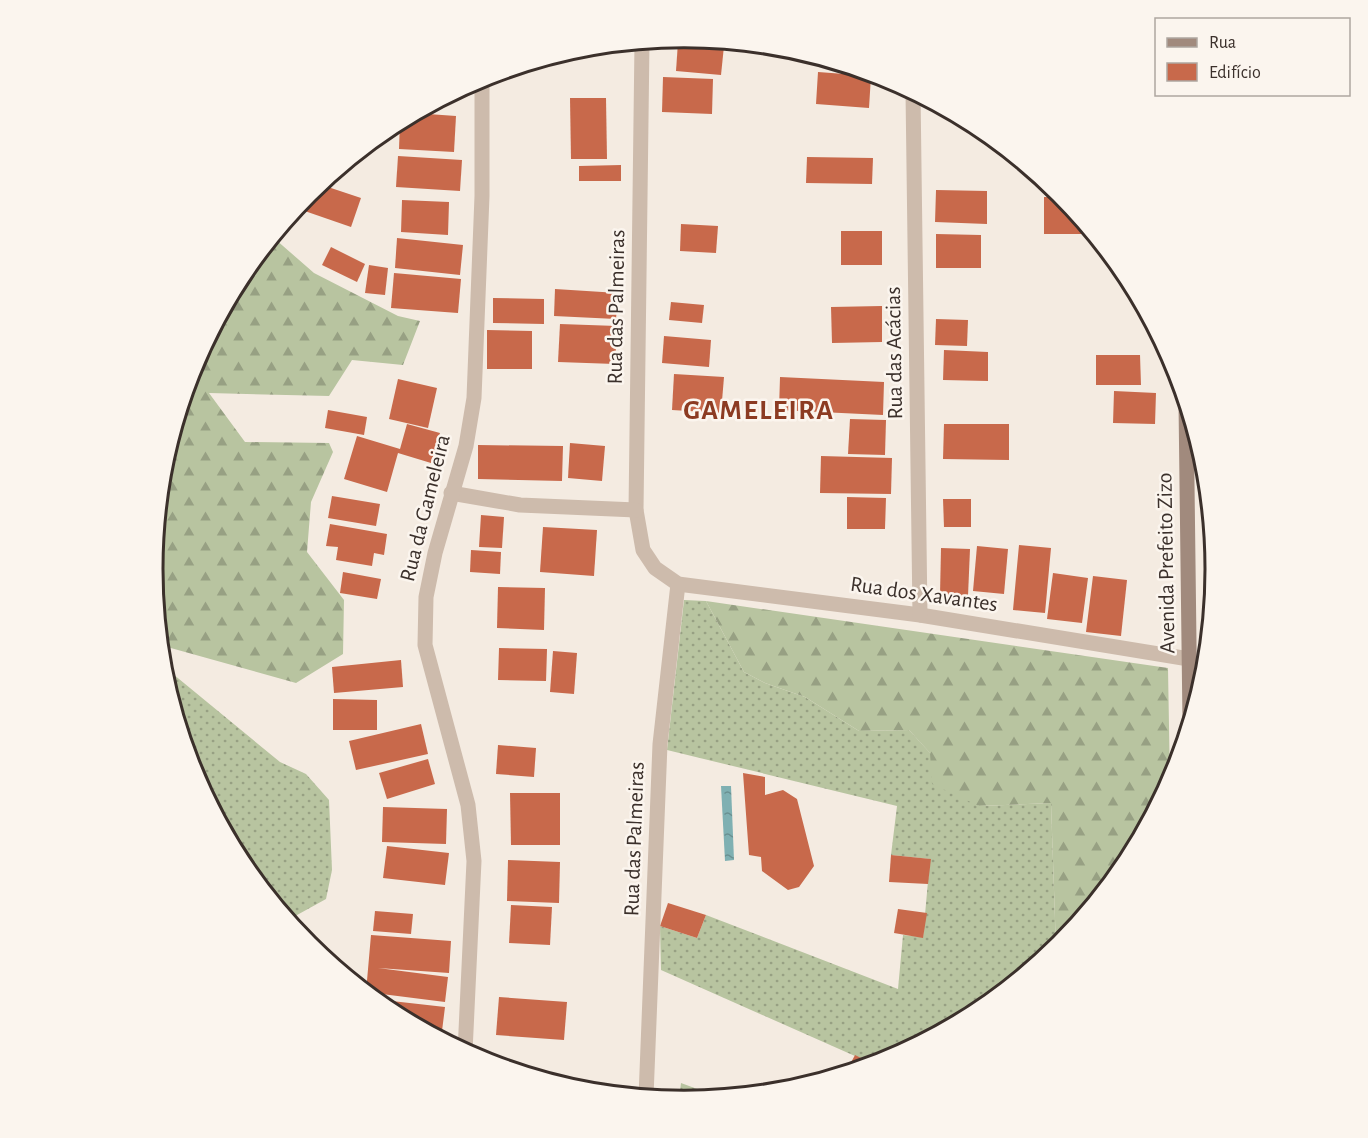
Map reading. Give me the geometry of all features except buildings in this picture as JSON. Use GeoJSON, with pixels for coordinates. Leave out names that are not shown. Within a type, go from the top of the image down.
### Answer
{"type":"FeatureCollection","features":[{"type":"Feature","properties":{"kind":"main road","name":"Avenida Prefeito Zizo"},"geometry":{"type":"LineString","coordinates":[[1186,432],[1190,694]]}},
{"type":"Feature","properties":{"kind":"street","name":"Rua das Palmeiras"},"geometry":{"type":"LineString","coordinates":[[642,50],[636,510],[643,550],[655,568]]}},
{"type":"Feature","properties":{"kind":"street","name":"Rua da Gameleira"},"geometry":{"type":"LineString","coordinates":[[466,1041],[474,861],[468,805],[425,645],[426,597],[435,553],[466,446],[474,398],[482,196],[482,89]]}},
{"type":"Feature","properties":{"kind":"street","name":"Rua das Acácias"},"geometry":{"type":"LineString","coordinates":[[913,102],[920,615]]}},
{"type":"Feature","properties":{"kind":"street"},"geometry":{"type":"LineString","coordinates":[[451,493],[520,505],[636,510]]}},
{"type":"Feature","properties":{"kind":"street","name":"Rua dos Xavantes"},"geometry":{"type":"LineString","coordinates":[[655,568],[678,584],[920,615],[1189,659]]}},
{"type":"Feature","properties":{"kind":"street","name":"Rua das Palmeiras"},"geometry":{"type":"LineString","coordinates":[[646,1089],[660,744],[678,584]]}},
{"type":"Feature","properties":{"kind":"green space"},"geometry":{"type":"Polygon","coordinates":[[[279,242],[314,273],[398,316],[420,321],[403,365],[352,360],[329,396],[209,393],[245,442],[329,443],[333,452],[311,502],[307,552],[344,600],[343,654],[296,683],[169,647],[164,603],[164,535],[167,501],[181,434],[191,402],[203,370],[233,308],[279,242]]]}},
{"type":"Feature","properties":{"kind":"green space"},"geometry":{"type":"Polygon","coordinates":[[[684,600],[706,601],[744,672],[765,683],[805,697],[859,731],[909,730],[979,806],[1051,803],[1056,934],[1028,961],[973,1002],[914,1036],[860,1058],[661,970],[660,926],[697,938],[706,915],[898,989],[903,935],[923,937],[930,859],[891,855],[897,806],[667,750],[684,600]]]}},
{"type":"Feature","properties":{"kind":"green space"},"geometry":{"type":"Polygon","coordinates":[[[706,601],[1168,668],[1170,756],[1135,830],[1097,886],[1076,913],[1056,934],[1051,803],[979,806],[932,784],[930,753],[909,730],[859,731],[805,697],[765,683],[744,672],[706,601]]]}},
{"type":"Feature","properties":{"kind":"green space"},"geometry":{"type":"Polygon","coordinates":[[[174,675],[280,762],[306,774],[329,800],[332,870],[326,899],[295,916],[251,858],[233,830],[203,768],[181,704],[174,675]]]}},
{"type":"Feature","properties":{"kind":"green space"},"geometry":{"type":"Polygon","coordinates":[[[681,1083],[699,1090],[684,1090],[680,1090],[681,1083]]]}},
{"type":"Feature","properties":{"kind":"water"},"geometry":{"type":"Polygon","coordinates":[[[721,786],[731,786],[734,860],[725,861],[721,786]]]}},
{"type":"Feature","properties":{"kind":"district","name":"GAMELEIRA"},"geometry":{"type":"Point","coordinates":[759,411]}}]}
